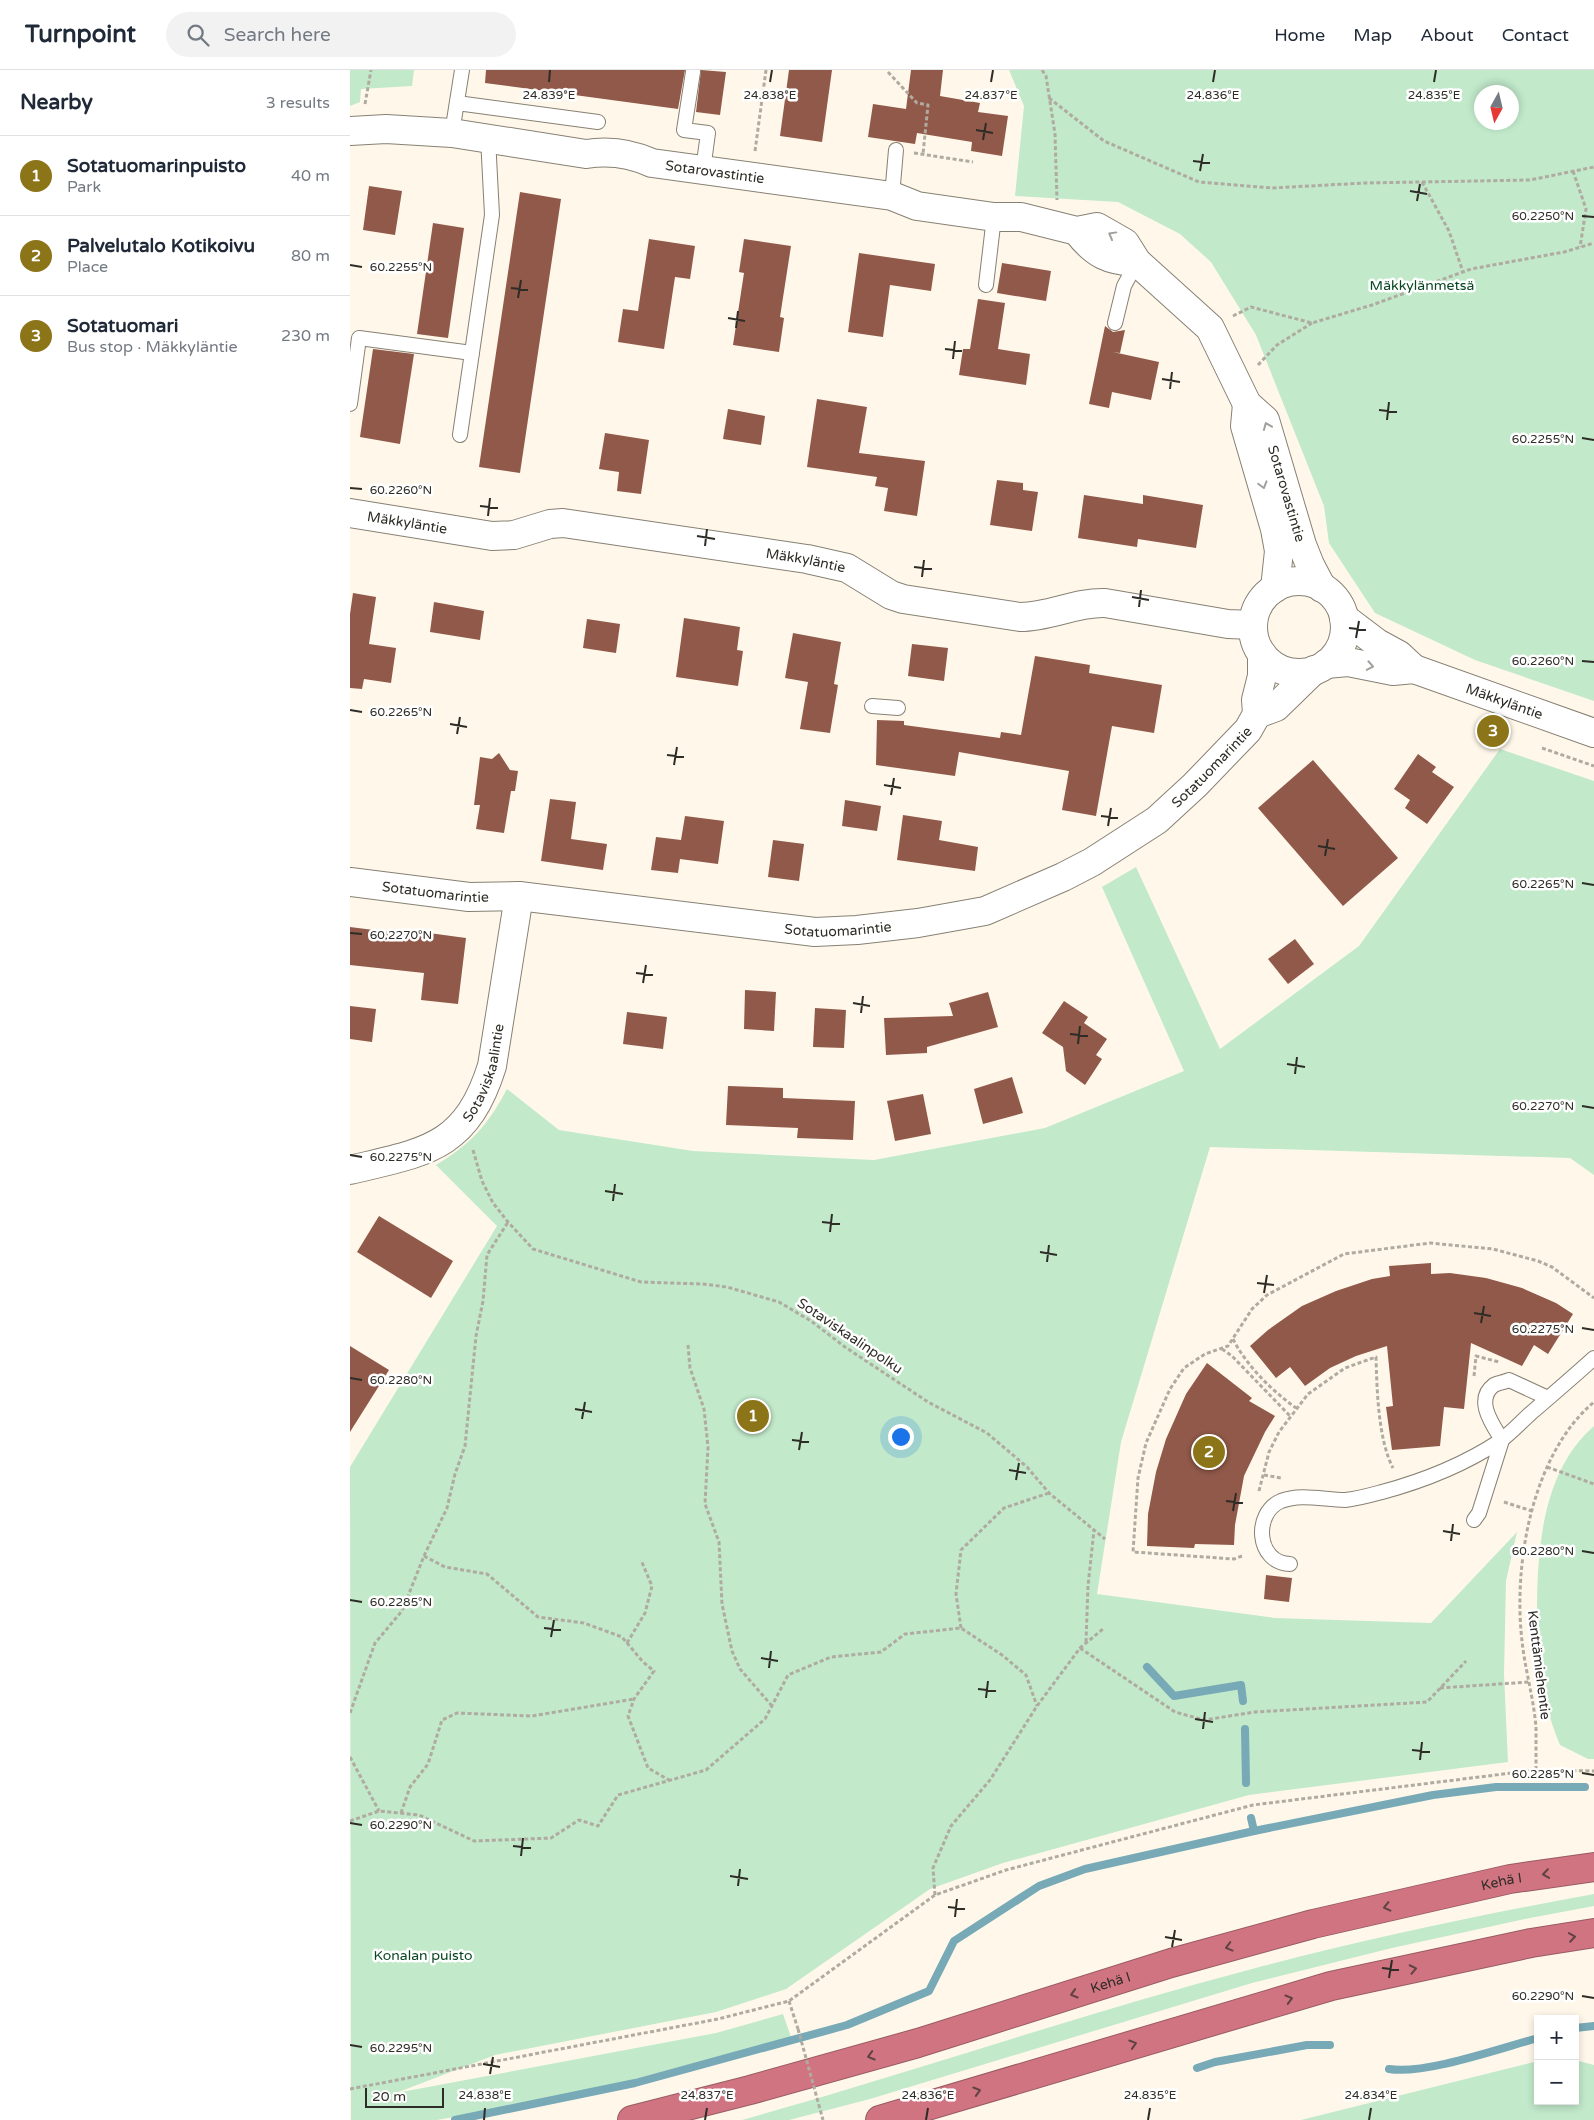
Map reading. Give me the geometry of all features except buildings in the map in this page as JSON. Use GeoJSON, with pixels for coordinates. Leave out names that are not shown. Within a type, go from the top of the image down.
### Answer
{"type":"FeatureCollection","features":[{"type":"Feature","properties":{"kind":"highway","name":"Kehä I"},"geometry":{"type":"LineString","coordinates":[[632,2120],[750,2090],[918,2042],[1171,1963],[1313,1924],[1510,1879],[1594,1867]]}},
{"type":"Feature","properties":{"kind":"highway"},"geometry":{"type":"LineString","coordinates":[[880,2120],[1331,1986],[1531,1943],[1594,1933]]}},
{"type":"Feature","properties":{"kind":"street","name":"Sotarovastintie"},"geometry":{"type":"LineString","coordinates":[[355,130],[452,133],[586,154],[604,151],[634,155],[652,163],[892,196],[917,206],[994,217],[1021,217],[1067,228]]}},
{"type":"Feature","properties":{"kind":"street"},"geometry":{"type":"LineString","coordinates":[[1067,228],[1088,246],[1117,261],[1137,262]]}},
{"type":"Feature","properties":{"kind":"street","name":"Sotarovastintie"},"geometry":{"type":"LineString","coordinates":[[1137,262],[1210,328],[1247,404],[1266,420],[1302,545],[1322,588]]}},
{"type":"Feature","properties":{"kind":"street","name":"Sotarovastintie"},"geometry":{"type":"LineString","coordinates":[[1247,404],[1245,426],[1275,529],[1279,552],[1275,588]]}},
{"type":"Feature","properties":{"kind":"street","name":"Mäkkyläntie"},"geometry":{"type":"LineString","coordinates":[[350,513],[492,536],[514,535],[550,524],[563,523],[817,561],[847,568],[891,595],[903,599],[1020,617],[1038,617],[1092,602],[1228,624],[1253,625]]}},
{"type":"Feature","properties":{"kind":"street"},"geometry":{"type":"LineString","coordinates":[[1299,581],[1311,583],[1322,588],[1332,595],[1340,606],[1344,618],[1345,631],[1342,644],[1335,655],[1320,667],[1302,673],[1280,668],[1270,662],[1262,654],[1254,635],[1253,625],[1260,604],[1275,588],[1287,583],[1299,581]]}},
{"type":"Feature","properties":{"kind":"street","name":"Mäkkyläntie"},"geometry":{"type":"LineString","coordinates":[[1344,618],[1377,643],[1399,655],[1414,669],[1594,733]]}},
{"type":"Feature","properties":{"kind":"street","name":"Sotatuomarintie"},"geometry":{"type":"LineString","coordinates":[[350,882],[470,896],[519,896],[815,932],[918,924],[985,911],[1063,877],[1092,862],[1157,820],[1195,785],[1248,730],[1257,714],[1256,700],[1262,676],[1262,654]]}},
{"type":"Feature","properties":{"kind":"street","name":"Mäkkyläntie"},"geometry":{"type":"LineString","coordinates":[[1320,667],[1348,662],[1393,671],[1414,669]]}},
{"type":"Feature","properties":{"kind":"street","name":"Sotatuomarintie"},"geometry":{"type":"LineString","coordinates":[[1257,714],[1276,707],[1320,667]]}},
{"type":"Feature","properties":{"kind":"street","name":"Sotaviskaalintie"},"geometry":{"type":"LineString","coordinates":[[350,1170],[412,1156],[427,1150],[445,1140],[464,1122],[475,1106],[486,1084],[492,1066],[519,896]]}},
{"type":"Feature","properties":{"kind":"lane"},"geometry":{"type":"LineString","coordinates":[[452,133],[462,70]]}},
{"type":"Feature","properties":{"kind":"lane"},"geometry":{"type":"LineString","coordinates":[[693,72],[684,130],[708,133],[703,170]]}},
{"type":"Feature","properties":{"kind":"lane"},"geometry":{"type":"LineString","coordinates":[[456,103],[598,122]]}},
{"type":"Feature","properties":{"kind":"lane"},"geometry":{"type":"LineString","coordinates":[[460,436],[492,215],[488,138]]}},
{"type":"Feature","properties":{"kind":"lane"},"geometry":{"type":"LineString","coordinates":[[892,196],[896,150]]}},
{"type":"Feature","properties":{"kind":"lane"},"geometry":{"type":"LineString","coordinates":[[986,285],[994,217]]}},
{"type":"Feature","properties":{"kind":"lane"},"geometry":{"type":"LineString","coordinates":[[1115,323],[1124,286],[1137,262]]}},
{"type":"Feature","properties":{"kind":"lane"},"geometry":{"type":"LineString","coordinates":[[350,404],[359,338],[472,354]]}},
{"type":"Feature","properties":{"kind":"lane"},"geometry":{"type":"LineString","coordinates":[[872,706],[898,708]]}},
{"type":"Feature","properties":{"kind":"lane"},"geometry":{"type":"LineString","coordinates":[[1290,1564],[1280,1564],[1271,1558],[1264,1546],[1262,1530],[1267,1512],[1281,1501],[1300,1498],[1346,1500],[1414,1482],[1463,1462],[1502,1440],[1594,1358]]}},
{"type":"Feature","properties":{"kind":"lane"},"geometry":{"type":"LineString","coordinates":[[1474,1520],[1479,1513],[1502,1440],[1485,1413],[1487,1394],[1494,1385],[1509,1380],[1548,1398]]}},
{"type":"Feature","properties":{"kind":"path"},"geometry":{"type":"LineString","coordinates":[[355,130],[371,70]]}},
{"type":"Feature","properties":{"kind":"path"},"geometry":{"type":"LineString","coordinates":[[752,177],[766,70]]}},
{"type":"Feature","properties":{"kind":"path"},"geometry":{"type":"LineString","coordinates":[[1042,70],[1046,76],[1067,228]]}},
{"type":"Feature","properties":{"kind":"path"},"geometry":{"type":"LineString","coordinates":[[888,72],[917,103],[928,105],[923,154]]}},
{"type":"Feature","properties":{"kind":"path"},"geometry":{"type":"LineString","coordinates":[[1049,98],[1104,141],[1199,182],[1272,188],[1530,180],[1594,166]]}},
{"type":"Feature","properties":{"kind":"path"},"geometry":{"type":"LineString","coordinates":[[896,150],[973,162]]}},
{"type":"Feature","properties":{"kind":"path"},"geometry":{"type":"LineString","coordinates":[[1573,171],[1586,209],[1580,248]]}},
{"type":"Feature","properties":{"kind":"path"},"geometry":{"type":"LineString","coordinates":[[1422,182],[1449,231],[1463,272]]}},
{"type":"Feature","properties":{"kind":"path"},"geometry":{"type":"LineString","coordinates":[[1257,366],[1277,344],[1312,323],[1372,306],[1463,272],[1580,248],[1594,243]]}},
{"type":"Feature","properties":{"kind":"path"},"geometry":{"type":"LineString","coordinates":[[1227,320],[1250,307],[1312,323]]}},
{"type":"Feature","properties":{"kind":"path"},"geometry":{"type":"LineString","coordinates":[[1542,748],[1594,766]]}},
{"type":"Feature","properties":{"kind":"path","name":"Sotaviskaalinpolku"},"geometry":{"type":"LineString","coordinates":[[464,1122],[482,1181],[493,1202],[508,1222],[533,1249],[641,1282],[702,1284],[727,1288],[779,1302],[811,1321],[845,1347],[928,1402],[986,1432],[1027,1467],[1049,1493],[1106,1539]]}},
{"type":"Feature","properties":{"kind":"path"},"geometry":{"type":"LineString","coordinates":[[350,1713],[375,1643],[402,1611],[424,1556],[447,1508],[455,1474],[465,1446],[476,1336],[483,1301],[487,1255],[508,1222]]}},
{"type":"Feature","properties":{"kind":"path"},"geometry":{"type":"LineString","coordinates":[[1242,1556],[1234,1559],[1133,1552],[1138,1478],[1146,1443],[1170,1388],[1184,1368],[1206,1354],[1228,1346],[1252,1309],[1267,1295],[1344,1254],[1430,1242],[1469,1245],[1520,1256],[1552,1267],[1594,1298]]}},
{"type":"Feature","properties":{"kind":"path"},"geometry":{"type":"LineString","coordinates":[[1233,1339],[1241,1354],[1282,1398],[1296,1408]]}},
{"type":"Feature","properties":{"kind":"path"},"geometry":{"type":"LineString","coordinates":[[688,1345],[690,1368],[704,1409],[708,1447],[705,1504],[719,1542],[722,1604],[732,1651],[740,1669],[772,1706]]}},
{"type":"Feature","properties":{"kind":"path"},"geometry":{"type":"LineString","coordinates":[[1222,1348],[1290,1416]]}},
{"type":"Feature","properties":{"kind":"path"},"geometry":{"type":"LineString","coordinates":[[1293,1412],[1308,1394],[1345,1368],[1376,1357],[1378,1402],[1387,1457],[1395,1471],[1387,1473]]}},
{"type":"Feature","properties":{"kind":"path","name":"Kenttämiehentie"},"geometry":{"type":"LineString","coordinates":[[1536,1770],[1536,1727],[1522,1641],[1521,1574],[1532,1511],[1547,1467],[1560,1440],[1585,1409],[1594,1402]]}},
{"type":"Feature","properties":{"kind":"path"},"geometry":{"type":"LineString","coordinates":[[1547,1467],[1594,1484]]}},
{"type":"Feature","properties":{"kind":"path"},"geometry":{"type":"LineString","coordinates":[[1264,1475],[1283,1479]]}},
{"type":"Feature","properties":{"kind":"path"},"geometry":{"type":"LineString","coordinates":[[961,1628],[956,1594],[961,1550],[1004,1508],[1049,1493]]}},
{"type":"Feature","properties":{"kind":"path"},"geometry":{"type":"LineString","coordinates":[[1086,1642],[1088,1586],[1094,1529]]}},
{"type":"Feature","properties":{"kind":"path"},"geometry":{"type":"LineString","coordinates":[[424,1556],[445,1567],[487,1574],[538,1617],[584,1622],[622,1637],[643,1662],[654,1671],[634,1700],[628,1716],[648,1768],[670,1781]]}},
{"type":"Feature","properties":{"kind":"path"},"geometry":{"type":"LineString","coordinates":[[627,1643],[646,1613],[652,1586],[641,1560]]}},
{"type":"Feature","properties":{"kind":"path"},"geometry":{"type":"LineString","coordinates":[[350,1821],[380,1810],[419,1815],[474,1841],[551,1838],[579,1820],[598,1826],[618,1795],[706,1770],[765,1719],[788,1675],[831,1657],[882,1652],[906,1634],[961,1628],[1002,1655],[1026,1675],[1037,1706]]}},
{"type":"Feature","properties":{"kind":"path"},"geometry":{"type":"LineString","coordinates":[[935,1895],[933,1868],[951,1826],[990,1780],[1037,1706],[1080,1648],[1103,1629]]}},
{"type":"Feature","properties":{"kind":"path"},"geometry":{"type":"LineString","coordinates":[[1080,1648],[1175,1712],[1204,1720],[1255,1712],[1427,1702],[1466,1661]]}},
{"type":"Feature","properties":{"kind":"path"},"geometry":{"type":"LineString","coordinates":[[1440,1688],[1530,1682]]}},
{"type":"Feature","properties":{"kind":"path"},"geometry":{"type":"LineString","coordinates":[[401,1813],[410,1787],[428,1764],[442,1720],[457,1713],[532,1716],[634,1700]]}},
{"type":"Feature","properties":{"kind":"path"},"geometry":{"type":"LineString","coordinates":[[350,1757],[380,1810]]}},
{"type":"Feature","properties":{"kind":"path"},"geometry":{"type":"LineString","coordinates":[[350,2089],[718,2019],[789,2001],[935,1895],[1006,1870],[1253,1805],[1536,1770],[1594,1771]]}},
{"type":"Feature","properties":{"kind":"path"},"geometry":{"type":"LineString","coordinates":[[789,2001],[823,2120]]}},
{"type":"Feature","properties":{"kind":"green space"},"geometry":{"type":"Polygon","coordinates":[[[350,70],[414,70],[412,86],[361,89],[360,102],[350,106],[350,70]]]}},
{"type":"Feature","properties":{"kind":"green space","name":"Mäkkylänmetsä"},"geometry":{"type":"Polygon","coordinates":[[[1009,70],[1594,70],[1594,701],[1475,660],[1375,613],[1329,543],[1324,506],[1256,335],[1211,262],[1180,234],[1118,202],[1015,196],[1024,106],[1009,70]]]}},
{"type":"Feature","properties":{"kind":"green space","name":"Konalan puisto"},"geometry":{"type":"Polygon","coordinates":[[[1500,749],[1594,781],[1594,1175],[1570,1158],[1210,1147],[1121,1442],[1097,1594],[1275,1618],[1431,1623],[1517,1532],[1506,1581],[1504,1674],[1508,1762],[1249,1795],[1003,1863],[930,1889],[786,1989],[716,2012],[495,2055],[396,2093],[716,2033],[783,2014],[791,2037],[605,2087],[487,2111],[437,2120],[351,2120],[350,1467],[497,1226],[436,1165],[478,1133],[493,1113],[507,1089],[559,1130],[693,1151],[874,1160],[1045,1128],[1184,1071],[1102,887],[1136,867],[1220,1049],[1359,946],[1500,749]]]}},
{"type":"Feature","properties":{"kind":"green space"},"geometry":{"type":"Polygon","coordinates":[[[1594,1426],[1594,1759],[1588,1759],[1560,1745],[1543,1693],[1536,1643],[1537,1589],[1541,1538],[1546,1513],[1553,1488],[1563,1465],[1577,1444],[1594,1426]]]}},
{"type":"Feature","properties":{"kind":"green space"},"geometry":{"type":"Polygon","coordinates":[[[1594,1894],[1594,1906],[1392,1948],[1252,1983],[870,2099],[789,2120],[742,2120],[1188,1986],[1252,1969],[1422,1928],[1594,1894]]]}},
{"type":"Feature","properties":{"kind":"green space"},"geometry":{"type":"Polygon","coordinates":[[[1579,2061],[1594,2065],[1594,2120],[1301,2120],[1534,2062],[1534,2105],[1579,2105],[1579,2061]]]}},
{"type":"Feature","properties":{"kind":"waterway"},"geometry":{"type":"LineString","coordinates":[[1147,1667],[1174,1696],[1241,1685],[1243,1701]]}},
{"type":"Feature","properties":{"kind":"waterway"},"geometry":{"type":"LineString","coordinates":[[1245,1729],[1246,1783]]}},
{"type":"Feature","properties":{"kind":"waterway"},"geometry":{"type":"LineString","coordinates":[[455,2120],[635,2083],[847,2025],[929,1991],[954,1941],[1039,1886],[1085,1869],[1254,1831],[1433,1795],[1496,1787],[1585,1787]]}},
{"type":"Feature","properties":{"kind":"waterway"},"geometry":{"type":"LineString","coordinates":[[1251,1818],[1254,1831]]}},
{"type":"Feature","properties":{"kind":"waterway"},"geometry":{"type":"LineString","coordinates":[[1579,2028],[1594,2026]]}},
{"type":"Feature","properties":{"kind":"waterway"},"geometry":{"type":"LineString","coordinates":[[1389,2069],[1404,2070],[1442,2064],[1534,2039]]}},
{"type":"Feature","properties":{"kind":"waterway"},"geometry":{"type":"LineString","coordinates":[[1197,2068],[1215,2062],[1307,2045],[1330,2045]]}},
{"type":"Feature","properties":{"kind":"place","name":"Sotatuomari"},"geometry":{"type":"Point","coordinates":[1493,731]}},
{"type":"Feature","properties":{"kind":"place","name":"Sotatuomarinpuisto"},"geometry":{"type":"Point","coordinates":[753,1416]}},
{"type":"Feature","properties":{"kind":"place","name":"Palvelutalo Kotikoivu"},"geometry":{"type":"Point","coordinates":[1209,1452]}}]}
